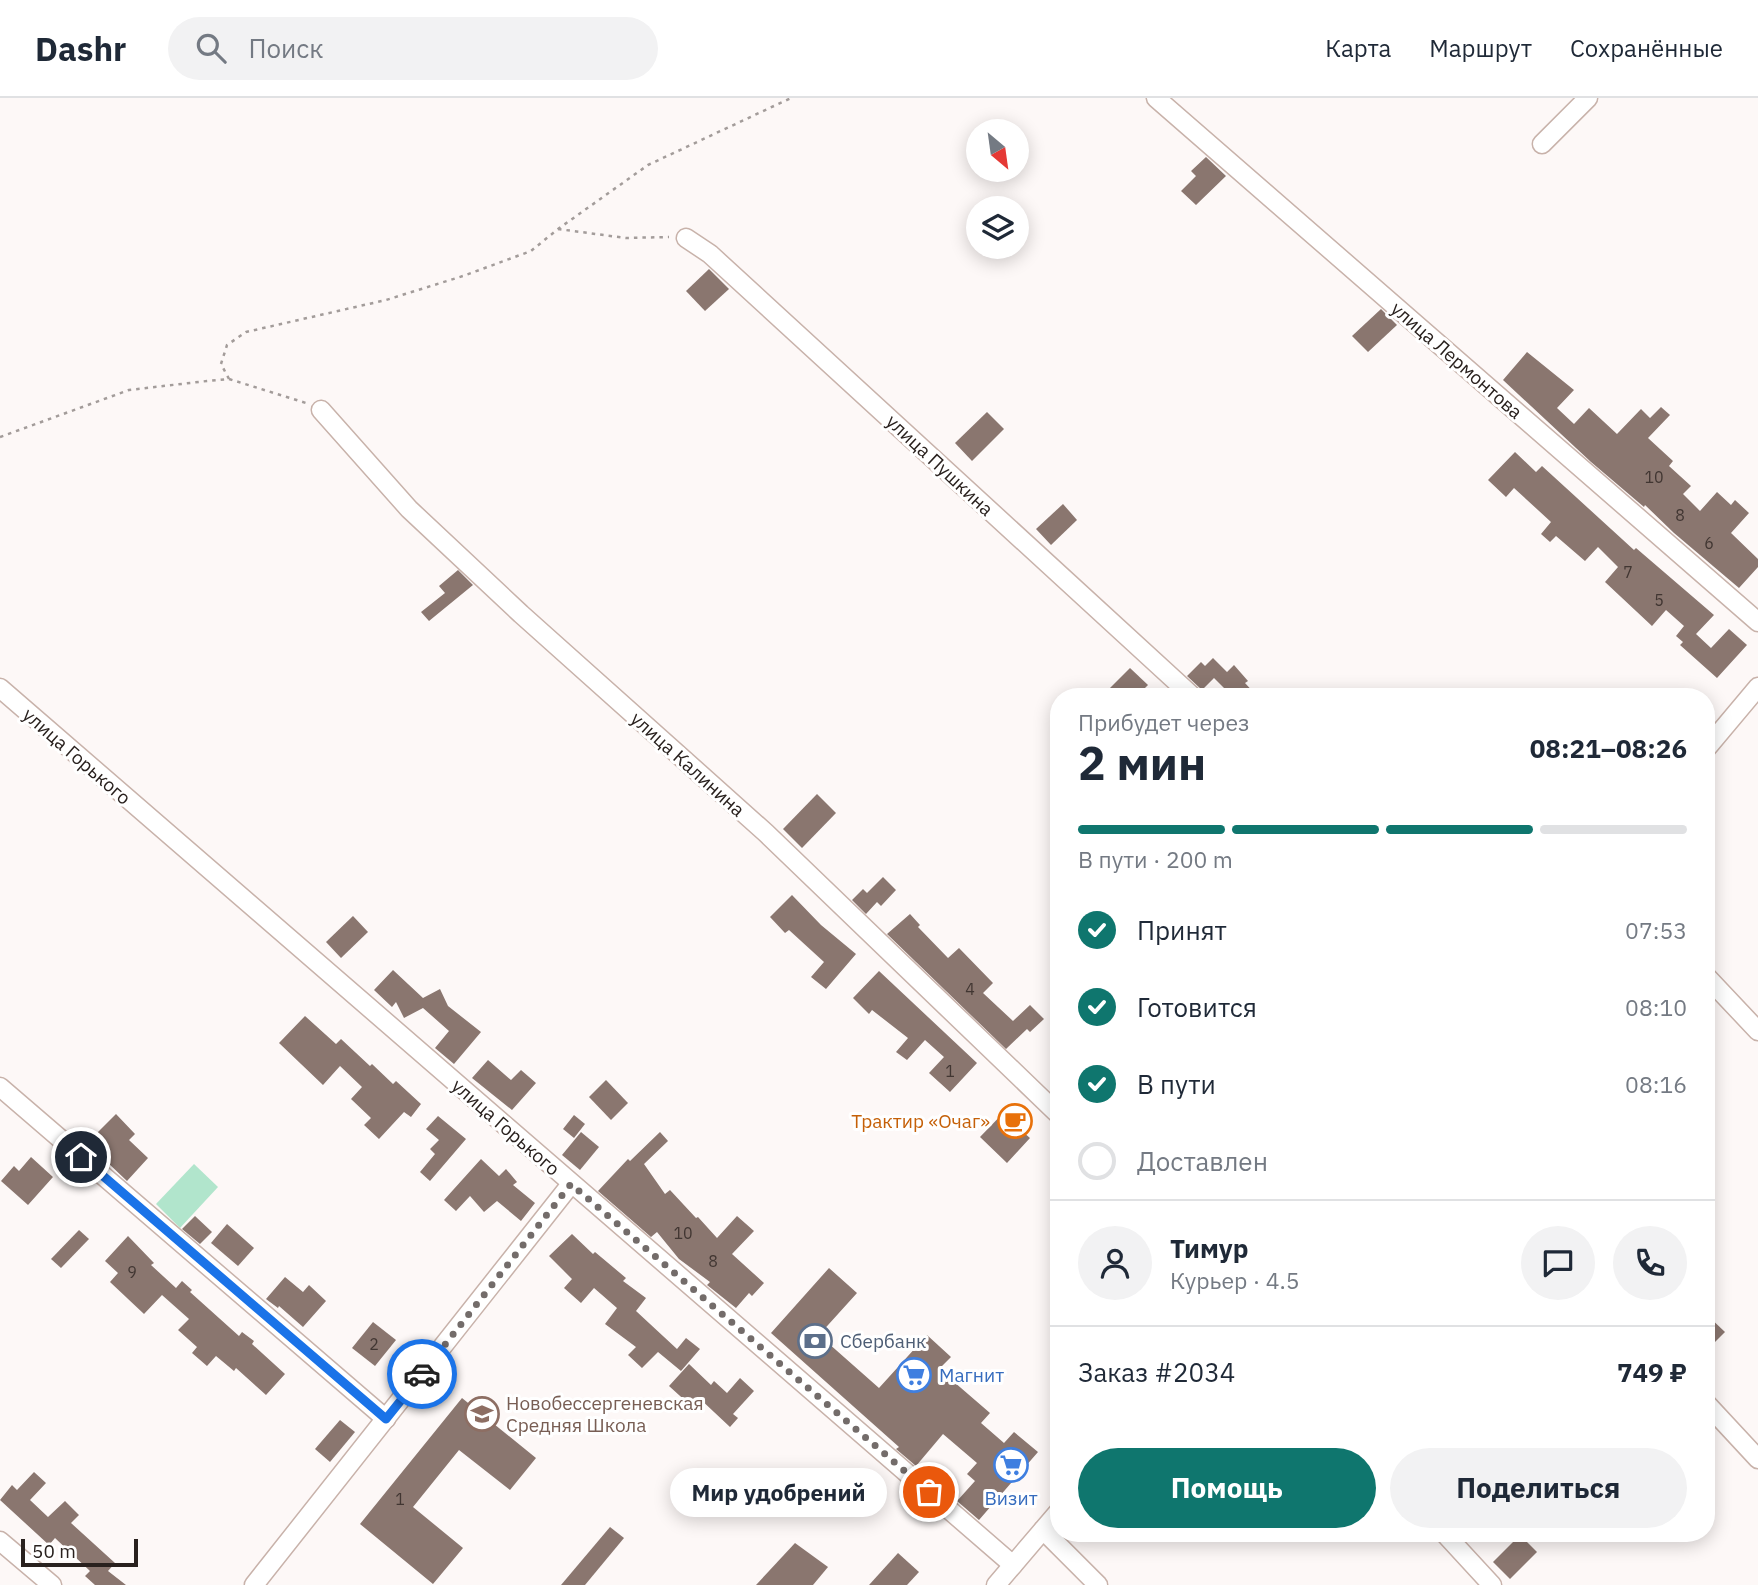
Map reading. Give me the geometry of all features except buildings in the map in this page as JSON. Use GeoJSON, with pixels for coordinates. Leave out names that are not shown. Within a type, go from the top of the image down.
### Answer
{"type":"FeatureCollection","features":[{"type":"Feature","properties":{"kind":"street","name":"улица Лермонтова"},"geometry":{"type":"LineString","coordinates":[[1156,98],[1758,622]]}},
{"type":"Feature","properties":{"kind":"street"},"geometry":{"type":"LineString","coordinates":[[1542,144],[1588,98]]}},
{"type":"Feature","properties":{"kind":"street","name":"улица Пушкина"},"geometry":{"type":"LineString","coordinates":[[686,238],[710,254],[1183,688]]}},
{"type":"Feature","properties":{"kind":"street","name":"улица Калинина"},"geometry":{"type":"LineString","coordinates":[[321,410],[409,509],[521,614],[766,833],[1050,1106]]}},
{"type":"Feature","properties":{"kind":"street"},"geometry":{"type":"LineString","coordinates":[[1715,738],[1758,687]]}},
{"type":"Feature","properties":{"kind":"street","name":"улица Горького"},"geometry":{"type":"LineString","coordinates":[[0,688],[1013,1565]]}},
{"type":"Feature","properties":{"kind":"street"},"geometry":{"type":"LineString","coordinates":[[1715,986],[1758,1031]]}},
{"type":"Feature","properties":{"kind":"street"},"geometry":{"type":"LineString","coordinates":[[0,1087],[386,1419]]}},
{"type":"Feature","properties":{"kind":"street"},"geometry":{"type":"LineString","coordinates":[[254,1585],[571,1184]]}},
{"type":"Feature","properties":{"kind":"street"},"geometry":{"type":"LineString","coordinates":[[1715,1413],[1758,1459]]}},
{"type":"Feature","properties":{"kind":"street"},"geometry":{"type":"LineString","coordinates":[[996,1585],[1050,1522]]}},
{"type":"Feature","properties":{"kind":"street"},"geometry":{"type":"LineString","coordinates":[[1043,1530],[1050,1537]]}},
{"type":"Feature","properties":{"kind":"street"},"geometry":{"type":"LineString","coordinates":[[0,1541],[52,1585]]}},
{"type":"Feature","properties":{"kind":"street"},"geometry":{"type":"LineString","coordinates":[[1055,1542],[1098,1585]]}},
{"type":"Feature","properties":{"kind":"street"},"geometry":{"type":"LineString","coordinates":[[1452,1542],[1492,1585]]}},
{"type":"Feature","properties":{"kind":"path"},"geometry":{"type":"LineString","coordinates":[[229,379],[220,363],[227,345],[246,332],[386,300],[530,251],[648,165],[791,98]]}},
{"type":"Feature","properties":{"kind":"path"},"geometry":{"type":"LineString","coordinates":[[558,229],[626,239],[686,238]]}},
{"type":"Feature","properties":{"kind":"path"},"geometry":{"type":"LineString","coordinates":[[0,437],[129,390],[229,379],[301,400],[321,410]]}},
{"type":"Feature","properties":{"kind":"green space"},"geometry":{"type":"Polygon","coordinates":[[[194,1164],[218,1187],[180,1228],[156,1204],[194,1164]]]}},
{"type":"Feature","properties":{"kind":"way so far"},"geometry":{"type":"LineString","coordinates":[[422,1374],[571,1184],[929,1492]]}},
{"type":"Feature","properties":{"kind":"place","name":"Трактир «Очаг»"},"geometry":{"type":"Point","coordinates":[1015,1121]}},
{"type":"Feature","properties":{"kind":"place","name":"Сбербанк"},"geometry":{"type":"Point","coordinates":[815,1341]}},
{"type":"Feature","properties":{"kind":"place","name":"Магнит"},"geometry":{"type":"Point","coordinates":[914,1375]}},
{"type":"Feature","properties":{"kind":"place","name":"Новобессергеневская Средняя Школа"},"geometry":{"type":"Point","coordinates":[482,1414]}},
{"type":"Feature","properties":{"kind":"place","name":"Визит"},"geometry":{"type":"Point","coordinates":[1011,1465]}},
{"type":"Feature","properties":{"kind":"place","name":"Мир удобрений"},"geometry":{"type":"Point","coordinates":[929,1492]}},
{"type":"Feature","properties":{"kind":"route"},"geometry":{"type":"LineString","coordinates":[[81,1157],[386,1419],[422,1374]]}}]}
